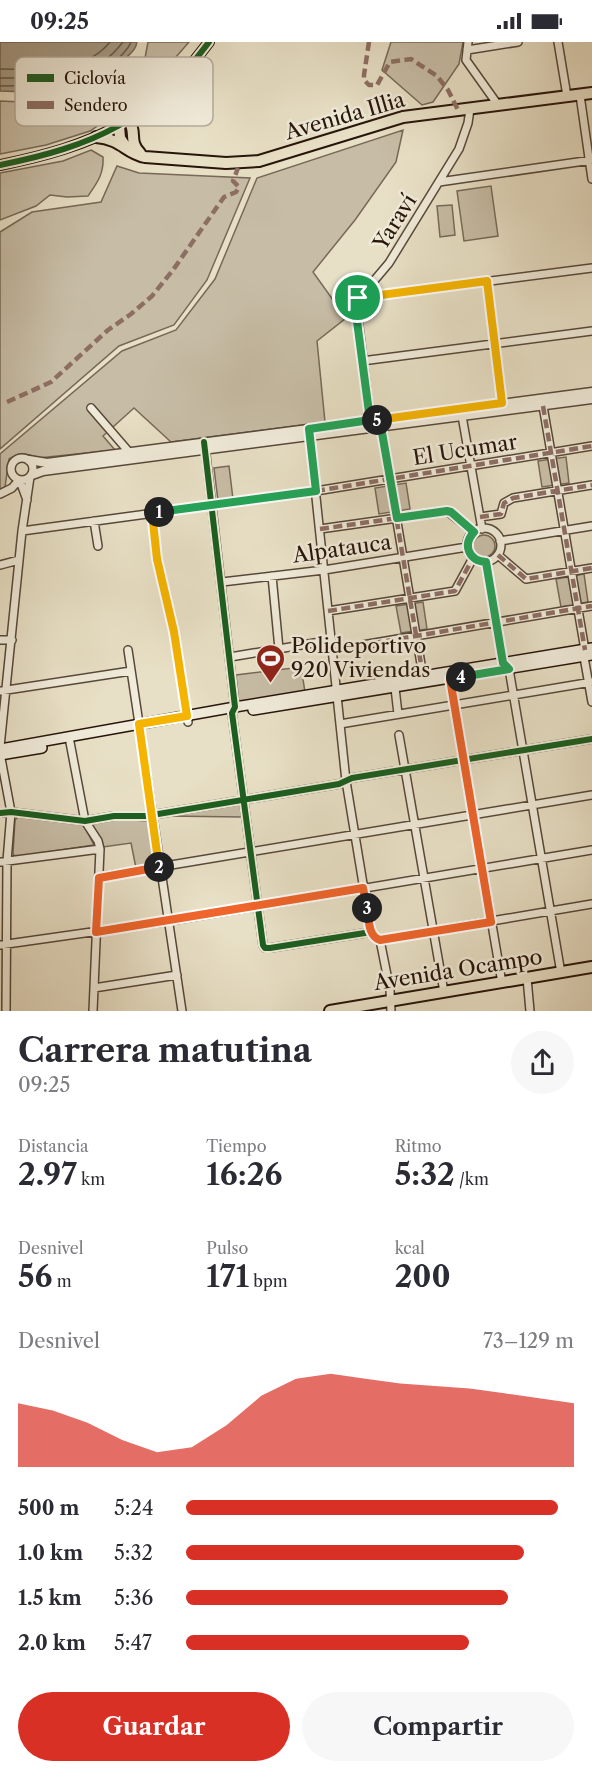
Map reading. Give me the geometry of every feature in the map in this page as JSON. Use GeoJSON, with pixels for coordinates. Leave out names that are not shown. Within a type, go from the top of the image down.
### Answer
{"type":"FeatureCollection","features":[{"type":"Feature","properties":{"kind":"main road"},"geometry":{"type":"LineString","coordinates":[[197,57],[209,42]]}},
{"type":"Feature","properties":{"kind":"main road","name":"Avenida Illia"},"geometry":{"type":"LineString","coordinates":[[96,137],[109,138],[133,153],[145,157],[226,163],[259,161],[403,117],[592,93]]}},
{"type":"Feature","properties":{"kind":"main road"},"geometry":{"type":"LineString","coordinates":[[0,165],[53,154],[118,126]]}},
{"type":"Feature","properties":{"kind":"main road"},"geometry":{"type":"LineString","coordinates":[[123,126],[120,138],[126,147]]}},
{"type":"Feature","properties":{"kind":"main road"},"geometry":{"type":"LineString","coordinates":[[128,126],[133,129],[131,140],[145,157]]}},
{"type":"Feature","properties":{"kind":"main road"},"geometry":{"type":"LineString","coordinates":[[337,694],[423,676],[588,653]]}},
{"type":"Feature","properties":{"kind":"main road"},"geometry":{"type":"LineString","coordinates":[[0,755],[187,718],[337,694],[395,688],[450,679],[506,666]]}},
{"type":"Feature","properties":{"kind":"main road"},"geometry":{"type":"LineString","coordinates":[[0,748],[70,740]]}},
{"type":"Feature","properties":{"kind":"main road","name":"Avenida Ocampo"},"geometry":{"type":"LineString","coordinates":[[330,1011],[391,1006],[444,992],[592,968]]}},
{"type":"Feature","properties":{"kind":"street"},"geometry":{"type":"LineString","coordinates":[[498,105],[469,67],[466,60],[468,46],[518,42]]}},
{"type":"Feature","properties":{"kind":"street"},"geometry":{"type":"LineString","coordinates":[[558,42],[567,96]]}},
{"type":"Feature","properties":{"kind":"street"},"geometry":{"type":"LineString","coordinates":[[580,94],[592,179]]}},
{"type":"Feature","properties":{"kind":"street","name":"Yaraví"},"geometry":{"type":"LineString","coordinates":[[358,298],[389,263],[459,149],[470,109]]}},
{"type":"Feature","properties":{"kind":"street"},"geometry":{"type":"LineString","coordinates":[[439,182],[591,160]]}},
{"type":"Feature","properties":{"kind":"street"},"geometry":{"type":"LineString","coordinates":[[370,424],[355,306],[358,298],[592,268]]}},
{"type":"Feature","properties":{"kind":"street"},"geometry":{"type":"LineString","coordinates":[[487,281],[502,403]]}},
{"type":"Feature","properties":{"kind":"street"},"geometry":{"type":"LineString","coordinates":[[362,361],[592,331]]}},
{"type":"Feature","properties":{"kind":"street"},"geometry":{"type":"LineString","coordinates":[[3,492],[19,480],[43,471],[502,403],[592,392]]}},
{"type":"Feature","properties":{"kind":"street"},"geometry":{"type":"LineString","coordinates":[[370,424],[381,427],[592,399]]}},
{"type":"Feature","properties":{"kind":"street"},"geometry":{"type":"LineString","coordinates":[[543,406],[571,571],[588,653],[592,702]]}},
{"type":"Feature","properties":{"kind":"street"},"geometry":{"type":"LineString","coordinates":[[92,408],[129,452]]}},
{"type":"Feature","properties":{"kind":"street"},"geometry":{"type":"LineString","coordinates":[[462,416],[482,529]]}},
{"type":"Feature","properties":{"kind":"street"},"geometry":{"type":"LineString","coordinates":[[381,427],[423,676]]}},
{"type":"Feature","properties":{"kind":"street"},"geometry":{"type":"LineString","coordinates":[[309,432],[346,781],[371,932],[375,938],[380,940],[592,904]]}},
{"type":"Feature","properties":{"kind":"street"},"geometry":{"type":"LineString","coordinates":[[3,492],[11,483],[11,466],[16,460],[23,458],[47,463],[129,452],[205,446]]}},
{"type":"Feature","properties":{"kind":"street"},"geometry":{"type":"LineString","coordinates":[[205,446],[222,582],[250,852],[263,945],[266,948],[371,932]]}},
{"type":"Feature","properties":{"kind":"street","name":"El Ucumar"},"geometry":{"type":"LineString","coordinates":[[22,531],[316,491],[592,446]]}},
{"type":"Feature","properties":{"kind":"street"},"geometry":{"type":"LineString","coordinates":[[6,1011],[3,944],[4,861],[11,812],[0,748],[4,690],[12,640],[22,531],[34,469],[29,460]]}},
{"type":"Feature","properties":{"kind":"street"},"geometry":{"type":"LineString","coordinates":[[11,472],[19,480],[27,500]]}},
{"type":"Feature","properties":{"kind":"street"},"geometry":{"type":"LineString","coordinates":[[480,517],[501,514],[504,503],[513,498],[592,485]]}},
{"type":"Feature","properties":{"kind":"street"},"geometry":{"type":"LineString","coordinates":[[320,530],[447,511],[474,532]]}},
{"type":"Feature","properties":{"kind":"street"},"geometry":{"type":"LineString","coordinates":[[152,513],[157,559],[174,632],[187,718]]}},
{"type":"Feature","properties":{"kind":"street"},"geometry":{"type":"LineString","coordinates":[[94,521],[98,546]]}},
{"type":"Feature","properties":{"kind":"street"},"geometry":{"type":"LineString","coordinates":[[500,541],[592,526]]}},
{"type":"Feature","properties":{"kind":"street"},"geometry":{"type":"LineString","coordinates":[[482,529],[495,533],[500,541],[498,555],[486,562],[473,558],[467,547],[470,537],[474,532],[482,529]]}},
{"type":"Feature","properties":{"kind":"street","name":"Alpatauca"},"geometry":{"type":"LineString","coordinates":[[222,582],[324,570],[467,547]]}},
{"type":"Feature","properties":{"kind":"street"},"geometry":{"type":"LineString","coordinates":[[498,555],[526,579],[592,568]]}},
{"type":"Feature","properties":{"kind":"street"},"geometry":{"type":"LineString","coordinates":[[328,611],[455,591],[473,558]]}},
{"type":"Feature","properties":{"kind":"street"},"geometry":{"type":"LineString","coordinates":[[0,565],[19,560]]}},
{"type":"Feature","properties":{"kind":"street"},"geometry":{"type":"LineString","coordinates":[[486,562],[496,622],[513,695],[561,973]]}},
{"type":"Feature","properties":{"kind":"street"},"geometry":{"type":"LineString","coordinates":[[272,576],[279,648]]}},
{"type":"Feature","properties":{"kind":"street"},"geometry":{"type":"LineString","coordinates":[[333,650],[592,606]]}},
{"type":"Feature","properties":{"kind":"street"},"geometry":{"type":"LineString","coordinates":[[0,640],[12,640]]}},
{"type":"Feature","properties":{"kind":"street"},"geometry":{"type":"LineString","coordinates":[[230,657],[332,640]]}},
{"type":"Feature","properties":{"kind":"street"},"geometry":{"type":"LineString","coordinates":[[128,650],[182,1011]]}},
{"type":"Feature","properties":{"kind":"street"},"geometry":{"type":"LineString","coordinates":[[4,690],[131,671]]}},
{"type":"Feature","properties":{"kind":"street"},"geometry":{"type":"LineString","coordinates":[[450,679],[502,982]]}},
{"type":"Feature","properties":{"kind":"street"},"geometry":{"type":"LineString","coordinates":[[340,724],[590,682]]}},
{"type":"Feature","properties":{"kind":"street"},"geometry":{"type":"LineString","coordinates":[[395,688],[398,714]]}},
{"type":"Feature","properties":{"kind":"street"},"geometry":{"type":"LineString","coordinates":[[399,735],[444,992]]}},
{"type":"Feature","properties":{"kind":"street"},"geometry":{"type":"LineString","coordinates":[[0,813],[11,812],[85,821],[114,816],[152,814],[339,784],[405,770],[592,739]]}},
{"type":"Feature","properties":{"kind":"street"},"geometry":{"type":"LineString","coordinates":[[70,740],[85,821],[98,841],[100,849],[93,1011]]}},
{"type":"Feature","properties":{"kind":"street"},"geometry":{"type":"LineString","coordinates":[[99,878],[592,795]]}},
{"type":"Feature","properties":{"kind":"street"},"geometry":{"type":"LineString","coordinates":[[4,861],[100,849]]}},
{"type":"Feature","properties":{"kind":"street"},"geometry":{"type":"LineString","coordinates":[[3,944],[169,921],[592,850]]}},
{"type":"Feature","properties":{"kind":"street"},"geometry":{"type":"LineString","coordinates":[[380,940],[391,1006]]}},
{"type":"Feature","properties":{"kind":"street"},"geometry":{"type":"LineString","coordinates":[[94,988],[177,975]]}},
{"type":"Feature","properties":{"kind":"street"},"geometry":{"type":"LineString","coordinates":[[527,978],[530,1011]]}},
{"type":"Feature","properties":{"kind":"shaded area"},"geometry":{"type":"Polygon","coordinates":[[[148,42],[189,42],[176,57],[145,57],[148,42]]]}},
{"type":"Feature","properties":{"kind":"shaded area"},"geometry":{"type":"Polygon","coordinates":[[[391,42],[463,42],[459,64],[433,102],[422,105],[382,70],[391,42]]]}},
{"type":"Feature","properties":{"kind":"shaded area"},"geometry":{"type":"Polygon","coordinates":[[[0,101],[15,102],[15,126],[97,126],[90,131],[46,145],[0,154],[0,101]]]}},
{"type":"Feature","properties":{"kind":"shaded area"},"geometry":{"type":"Polygon","coordinates":[[[403,130],[396,162],[355,220],[313,272],[346,318],[317,341],[325,422],[171,442],[134,408],[103,436],[115,450],[38,458],[26,454],[16,455],[9,459],[5,487],[0,489],[0,454],[122,351],[176,330],[215,279],[257,178],[403,130]]]}},
{"type":"Feature","properties":{"kind":"shaded area"},"geometry":{"type":"Polygon","coordinates":[[[91,150],[103,157],[103,163],[99,178],[88,196],[50,195],[36,206],[0,220],[0,173],[63,161],[91,150]]]}},
{"type":"Feature","properties":{"kind":"shaded area"},"geometry":{"type":"Polygon","coordinates":[[[117,166],[139,173],[250,178],[207,280],[174,325],[119,346],[0,449],[0,232],[32,212],[101,202],[117,166]]]}},
{"type":"Feature","properties":{"kind":"shaded area"},"geometry":{"type":"Polygon","coordinates":[[[491,186],[498,236],[464,241],[457,191],[491,186]]]}},
{"type":"Feature","properties":{"kind":"shaded area"},"geometry":{"type":"Polygon","coordinates":[[[452,205],[455,235],[440,237],[437,206],[452,205]]]}},
{"type":"Feature","properties":{"kind":"shaded area"},"geometry":{"type":"Polygon","coordinates":[[[566,457],[569,483],[542,487],[538,461],[566,457]]]}},
{"type":"Feature","properties":{"kind":"shaded area"},"geometry":{"type":"Polygon","coordinates":[[[229,466],[233,499],[218,501],[214,468],[229,466]]]}},
{"type":"Feature","properties":{"kind":"shaded area"},"geometry":{"type":"Polygon","coordinates":[[[406,483],[410,509],[379,514],[375,488],[406,483]]]}},
{"type":"Feature","properties":{"kind":"shaded area"},"geometry":{"type":"Polygon","coordinates":[[[484,535],[492,538],[495,546],[492,554],[484,557],[476,554],[473,546],[476,538],[484,535]]]}},
{"type":"Feature","properties":{"kind":"shaded area"},"geometry":{"type":"Polygon","coordinates":[[[584,574],[588,602],[561,607],[556,579],[584,574]]]}},
{"type":"Feature","properties":{"kind":"shaded area"},"geometry":{"type":"Polygon","coordinates":[[[423,602],[427,629],[401,633],[396,606],[423,602]]]}},
{"type":"Feature","properties":{"kind":"shaded area","name":"Polideportivo 920 Viviendas"},"geometry":{"type":"Polygon","coordinates":[[[301,667],[305,692],[239,704],[236,675],[301,667]]]}},
{"type":"Feature","properties":{"kind":"shaded area"},"geometry":{"type":"Polygon","coordinates":[[[237,804],[241,807],[242,817],[165,816],[237,804]]]}},
{"type":"Feature","properties":{"kind":"shaded area"},"geometry":{"type":"Polygon","coordinates":[[[19,816],[83,824],[94,845],[15,857],[13,853],[15,820],[19,816]]]}},
{"type":"Feature","properties":{"kind":"shaded area"},"geometry":{"type":"Polygon","coordinates":[[[117,819],[149,821],[157,861],[155,864],[136,868],[131,843],[103,847],[91,825],[117,819]]]}},
{"type":"Feature","properties":{"kind":"water"},"geometry":{"type":"Polygon","coordinates":[[[0,42],[137,42],[135,49],[127,57],[15,57],[15,91],[0,91],[0,42]]]}},
{"type":"Feature","properties":{"kind":"marked path"},"geometry":{"type":"LineString","coordinates":[[369,42],[364,75],[364,80],[369,85],[377,85],[390,62],[411,59],[437,76],[448,90],[458,110]]}},
{"type":"Feature","properties":{"kind":"marked path"},"geometry":{"type":"LineString","coordinates":[[7,402],[51,382],[108,330],[152,296],[224,197],[236,192],[239,187],[233,181],[238,168]]}},
{"type":"Feature","properties":{"kind":"marked path"},"geometry":{"type":"LineString","coordinates":[[543,406],[585,650]]}},
{"type":"Feature","properties":{"kind":"marked path"},"geometry":{"type":"LineString","coordinates":[[381,427],[423,676]]}},
{"type":"Feature","properties":{"kind":"marked path"},"geometry":{"type":"LineString","coordinates":[[316,491],[592,446]]}},
{"type":"Feature","properties":{"kind":"marked path"},"geometry":{"type":"LineString","coordinates":[[480,517],[501,514],[504,503],[513,498],[592,485]]}},
{"type":"Feature","properties":{"kind":"marked path"},"geometry":{"type":"LineString","coordinates":[[320,529],[447,511],[474,532]]}},
{"type":"Feature","properties":{"kind":"marked path"},"geometry":{"type":"LineString","coordinates":[[498,555],[526,579],[592,568]]}},
{"type":"Feature","properties":{"kind":"marked path"},"geometry":{"type":"LineString","coordinates":[[328,611],[455,591],[473,558]]}},
{"type":"Feature","properties":{"kind":"marked path"},"geometry":{"type":"LineString","coordinates":[[333,650],[592,606]]}},
{"type":"Feature","properties":{"kind":"cycle path"},"geometry":{"type":"LineString","coordinates":[[197,57],[209,42]]}},
{"type":"Feature","properties":{"kind":"cycle path"},"geometry":{"type":"LineString","coordinates":[[0,165],[64,149],[118,126]]}},
{"type":"Feature","properties":{"kind":"cycle path"},"geometry":{"type":"LineString","coordinates":[[204,442],[235,707],[232,713],[263,945],[265,948],[270,948],[371,932]]}},
{"type":"Feature","properties":{"kind":"cycle path"},"geometry":{"type":"LineString","coordinates":[[0,813],[11,812],[85,821],[114,816],[146,816],[339,784],[352,778],[592,739]]}},
{"type":"Feature","properties":{"kind":"place","name":"Polideportivo 920 Viviendas"},"geometry":{"type":"Point","coordinates":[270,684]}},
{"type":"Feature","properties":{"kind":"route"},"geometry":{"type":"LineString","coordinates":[[358,298],[355,306],[370,420],[309,429],[316,491],[152,513],[157,559],[174,632],[187,716],[139,724],[160,867],[99,878],[96,932],[363,888],[371,932],[375,938],[380,940],[491,922],[450,679],[509,669],[503,663],[486,562],[477,561],[470,555],[467,547],[474,532],[451,512],[397,518],[381,427],[371,428],[370,420],[502,403],[487,281],[358,298]]}}]}
